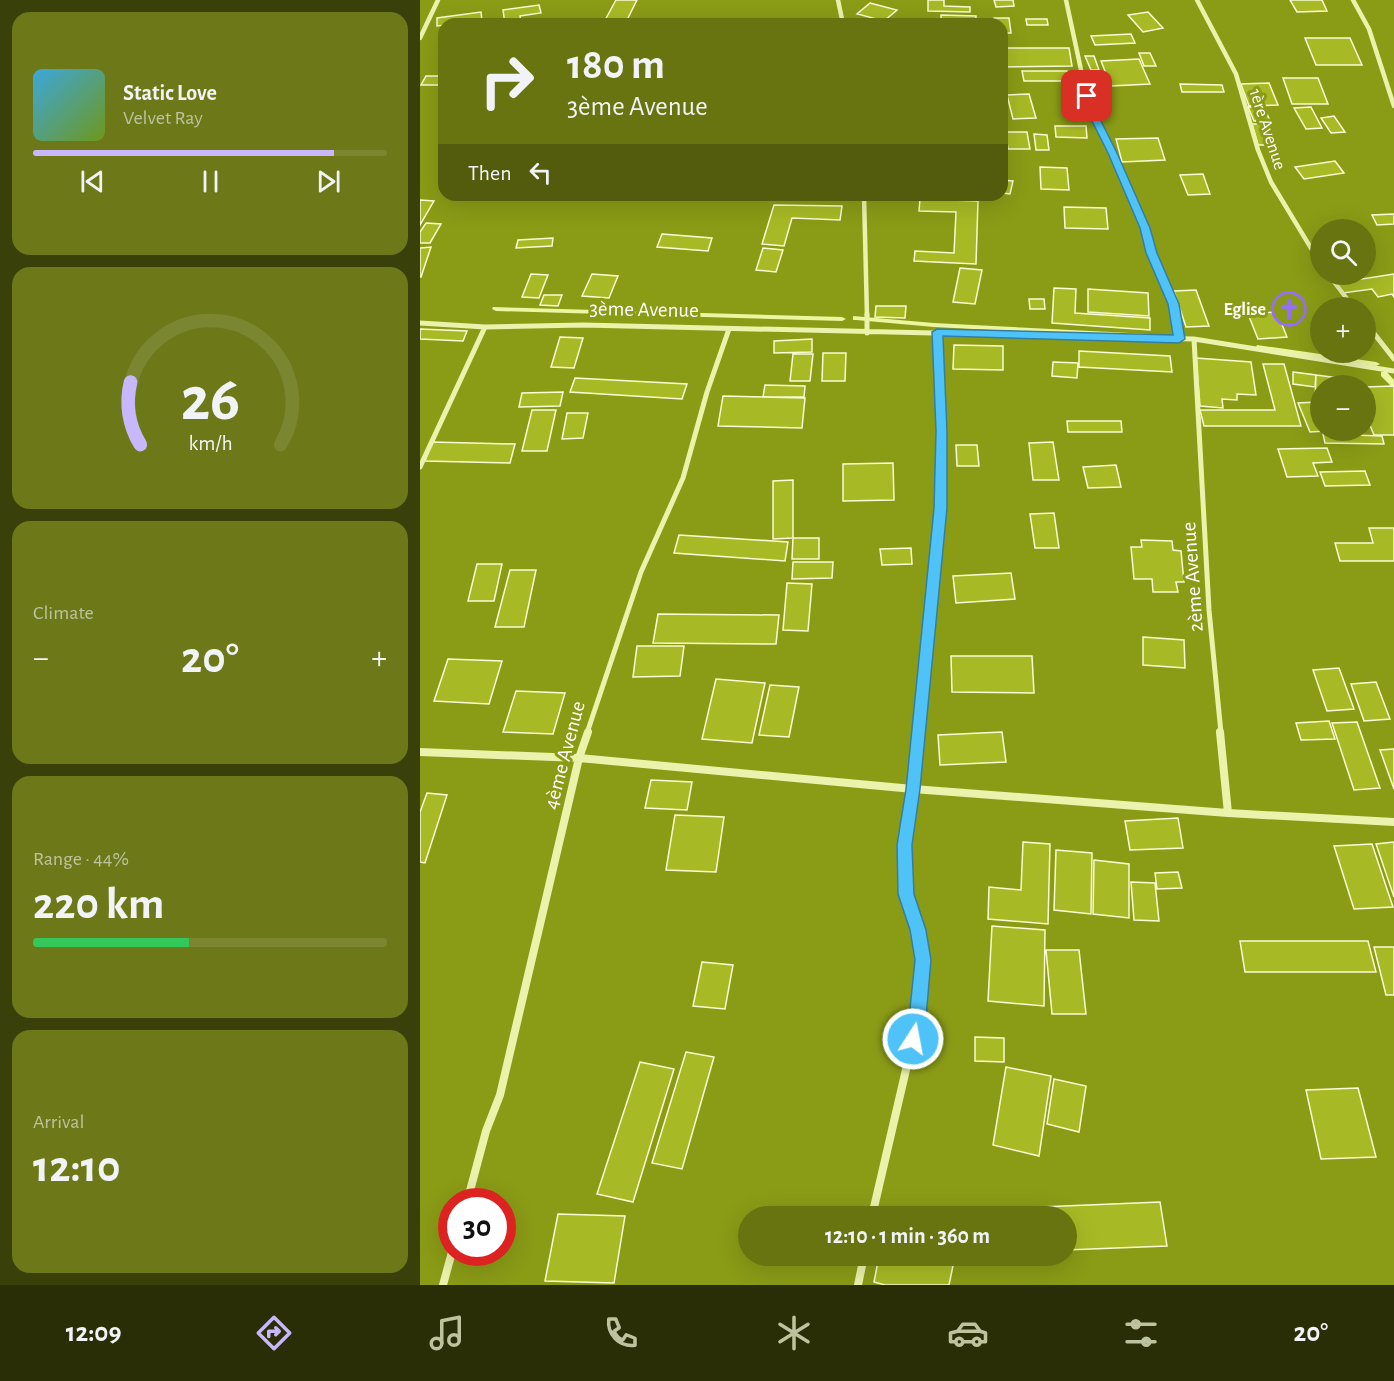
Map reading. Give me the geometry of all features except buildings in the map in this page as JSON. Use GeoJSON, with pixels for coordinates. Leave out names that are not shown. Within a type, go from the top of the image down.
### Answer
{"type":"FeatureCollection","features":[{"type":"Feature","properties":{"kind":"street"},"geometry":{"type":"LineString","coordinates":[[420,38],[438,0]]}},
{"type":"Feature","properties":{"kind":"street"},"geometry":{"type":"LineString","coordinates":[[838,0],[842,18]]}},
{"type":"Feature","properties":{"kind":"street"},"geometry":{"type":"LineString","coordinates":[[1066,0],[1089,107],[1113,153],[1145,228],[1152,253],[1173,304],[1179,339]]}},
{"type":"Feature","properties":{"kind":"street","name":"1ère Avenue"},"geometry":{"type":"LineString","coordinates":[[1197,0],[1236,74],[1258,150],[1271,182],[1310,246]]}},
{"type":"Feature","properties":{"kind":"street"},"geometry":{"type":"LineString","coordinates":[[1353,0],[1369,29],[1394,106]]}},
{"type":"Feature","properties":{"kind":"street"},"geometry":{"type":"LineString","coordinates":[[864,201],[867,333]]}},
{"type":"Feature","properties":{"kind":"street"},"geometry":{"type":"LineString","coordinates":[[1336,285],[1346,297]]}},
{"type":"Feature","properties":{"kind":"street","name":"3ème Avenue"},"geometry":{"type":"LineString","coordinates":[[420,323],[485,327],[583,325],[1194,339],[1394,370]]}},
{"type":"Feature","properties":{"kind":"street"},"geometry":{"type":"LineString","coordinates":[[420,467],[485,327]]}},
{"type":"Feature","properties":{"kind":"street","name":"4ème Avenue"},"geometry":{"type":"LineString","coordinates":[[471,1188],[486,1131],[500,1095],[579,758],[641,572],[683,478],[707,392],[729,329]]}},
{"type":"Feature","properties":{"kind":"street"},"geometry":{"type":"LineString","coordinates":[[874,1206],[918,1018],[923,960],[918,930],[906,894],[904,845],[913,789],[940,508],[942,431],[937,332]]}},
{"type":"Feature","properties":{"kind":"street"},"geometry":{"type":"LineString","coordinates":[[1376,336],[1394,358]]}},
{"type":"Feature","properties":{"kind":"street","name":"2ème Avenue"},"geometry":{"type":"LineString","coordinates":[[1194,339],[1209,610],[1228,813]]}},
{"type":"Feature","properties":{"kind":"street"},"geometry":{"type":"LineString","coordinates":[[420,752],[579,758],[913,789],[1228,813],[1394,822]]}},
{"type":"Feature","properties":{"kind":"street"},"geometry":{"type":"LineString","coordinates":[[443,1285],[448,1266]]}},
{"type":"Feature","properties":{"kind":"street"},"geometry":{"type":"LineString","coordinates":[[858,1285],[862,1266]]}},
{"type":"Feature","properties":{"kind":"waterway"},"geometry":{"type":"LineString","coordinates":[[496,309],[842,319]]}},
{"type":"Feature","properties":{"kind":"waterway"},"geometry":{"type":"LineString","coordinates":[[856,318],[934,325],[1150,336]]}},
{"type":"Feature","properties":{"kind":"waterway"},"geometry":{"type":"LineString","coordinates":[[1260,347],[1376,364]]}},
{"type":"Feature","properties":{"kind":"waterway"},"geometry":{"type":"LineString","coordinates":[[1384,374],[1394,384]]}},
{"type":"Feature","properties":{"kind":"place","name":"Eglise"},"geometry":{"type":"Point","coordinates":[1289,309]}},
{"type":"Feature","properties":{"kind":"route"},"geometry":{"type":"LineString","coordinates":[[913,1039],[918,1018],[923,960],[918,930],[906,894],[904,845],[913,789],[940,508],[942,431],[937,332],[1179,339],[1173,304],[1152,253],[1145,228],[1113,153],[1089,107],[1087,96]]}}]}
